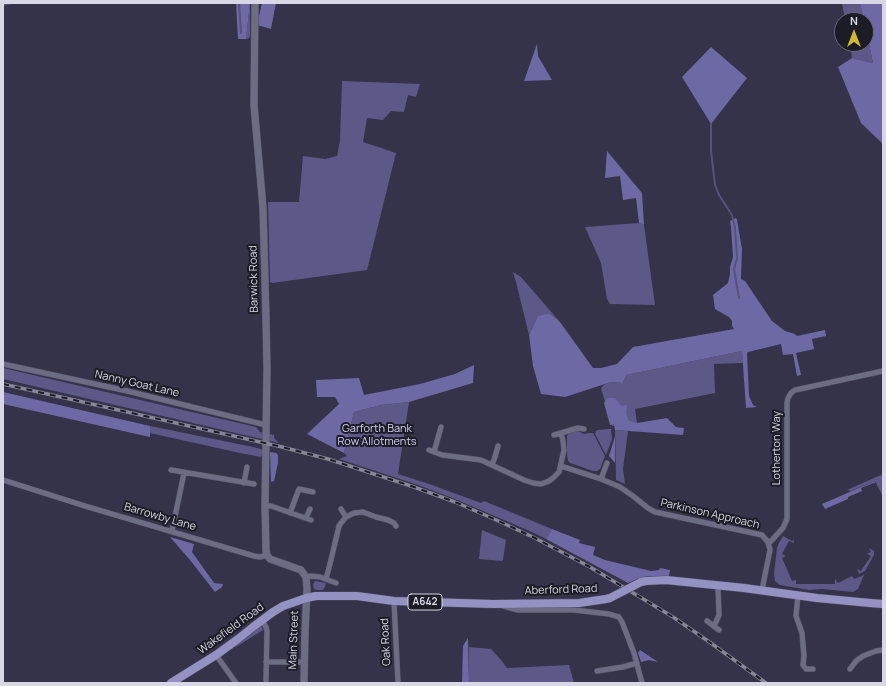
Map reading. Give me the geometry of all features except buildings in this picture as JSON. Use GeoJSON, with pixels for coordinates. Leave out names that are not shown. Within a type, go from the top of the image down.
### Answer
{"type":"FeatureCollection","features":[{"type":"Feature","properties":{"kind":"main road","name":"Aberford Road"},"geometry":{"type":"LineString","coordinates":[[306,598],[324,595],[394,601],[493,604],[579,603],[610,598],[641,582],[666,580],[883,604]]}},
{"type":"Feature","properties":{"kind":"main road","name":"Wakefield Road"},"geometry":{"type":"LineString","coordinates":[[171,683],[216,655],[283,606],[306,598]]}},
{"type":"Feature","properties":{"kind":"street","name":"Barwick Road"},"geometry":{"type":"LineString","coordinates":[[255,3],[254,105],[263,208],[267,369],[265,506],[267,555]]}},
{"type":"Feature","properties":{"kind":"street","name":"Nanny Goat Lane"},"geometry":{"type":"LineString","coordinates":[[3,364],[128,391],[266,425]]}},
{"type":"Feature","properties":{"kind":"street","name":"Lotherton Way"},"geometry":{"type":"LineString","coordinates":[[768,543],[783,528],[787,519],[787,403],[791,393],[795,390],[883,371]]}},
{"type":"Feature","properties":{"kind":"street"},"geometry":{"type":"LineString","coordinates":[[441,428],[431,451],[442,455],[480,460],[524,480],[537,484],[553,478],[559,472],[564,445],[561,433]]}},
{"type":"Feature","properties":{"kind":"street"},"geometry":{"type":"LineString","coordinates":[[554,435],[578,428],[584,428]]}},
{"type":"Feature","properties":{"kind":"street"},"geometry":{"type":"LineString","coordinates":[[492,465],[498,446]]}},
{"type":"Feature","properties":{"kind":"street"},"geometry":{"type":"LineString","coordinates":[[602,479],[607,463]]}},
{"type":"Feature","properties":{"kind":"street","name":"Parkinson Approach"},"geometry":{"type":"LineString","coordinates":[[560,466],[602,479],[624,490],[644,506],[655,512],[757,534],[765,538],[770,550],[762,590]]}},
{"type":"Feature","properties":{"kind":"street"},"geometry":{"type":"LineString","coordinates":[[244,483],[247,467]]}},
{"type":"Feature","properties":{"kind":"street"},"geometry":{"type":"LineString","coordinates":[[171,470],[254,484]]}},
{"type":"Feature","properties":{"kind":"street"},"geometry":{"type":"LineString","coordinates":[[172,532],[184,473]]}},
{"type":"Feature","properties":{"kind":"street","name":"Barrowby Lane"},"geometry":{"type":"LineString","coordinates":[[3,480],[254,556],[260,557],[267,555],[273,560],[301,570],[306,577],[315,576],[336,583]]}},
{"type":"Feature","properties":{"kind":"street"},"geometry":{"type":"LineString","coordinates":[[290,512],[300,489],[313,492]]}},
{"type":"Feature","properties":{"kind":"street"},"geometry":{"type":"LineString","coordinates":[[265,506],[272,506],[308,519],[310,509]]}},
{"type":"Feature","properties":{"kind":"street"},"geometry":{"type":"LineString","coordinates":[[342,509],[346,517]]}},
{"type":"Feature","properties":{"kind":"street"},"geometry":{"type":"LineString","coordinates":[[326,579],[339,526],[346,517],[354,513],[363,512],[388,520],[396,526]]}},
{"type":"Feature","properties":{"kind":"street"},"geometry":{"type":"LineString","coordinates":[[306,577],[306,598]]}},
{"type":"Feature","properties":{"kind":"street"},"geometry":{"type":"LineString","coordinates":[[714,626],[719,615],[718,586]]}},
{"type":"Feature","properties":{"kind":"street"},"geometry":{"type":"LineString","coordinates":[[798,595],[796,616],[802,633],[804,658],[803,665],[806,669],[813,669]]}},
{"type":"Feature","properties":{"kind":"street","name":"Main Street"},"geometry":{"type":"LineString","coordinates":[[304,683],[306,598]]}},
{"type":"Feature","properties":{"kind":"street","name":"Oak Road"},"geometry":{"type":"LineString","coordinates":[[394,601],[398,683]]}},
{"type":"Feature","properties":{"kind":"street"},"geometry":{"type":"LineString","coordinates":[[493,604],[518,610],[574,610],[609,614],[619,617],[632,647],[642,683]]}},
{"type":"Feature","properties":{"kind":"street"},"geometry":{"type":"LineString","coordinates":[[262,620],[267,631],[266,680]]}},
{"type":"Feature","properties":{"kind":"street"},"geometry":{"type":"LineString","coordinates":[[707,621],[719,630]]}},
{"type":"Feature","properties":{"kind":"street"},"geometry":{"type":"LineString","coordinates":[[850,669],[863,656],[883,650]]}},
{"type":"Feature","properties":{"kind":"street"},"geometry":{"type":"LineString","coordinates":[[216,655],[236,683]]}},
{"type":"Feature","properties":{"kind":"street"},"geometry":{"type":"LineString","coordinates":[[266,662],[304,662]]}},
{"type":"Feature","properties":{"kind":"street"},"geometry":{"type":"LineString","coordinates":[[597,671],[623,668],[637,663]]}},
{"type":"Feature","properties":{"kind":"green space"},"geometry":{"type":"Polygon","coordinates":[[[250,3],[250,36],[246,39],[250,3]]]}},
{"type":"Feature","properties":{"kind":"green space"},"geometry":{"type":"Polygon","coordinates":[[[842,3],[860,3],[862,12],[844,12],[842,3]]]}},
{"type":"Feature","properties":{"kind":"green space"},"geometry":{"type":"Polygon","coordinates":[[[851,52],[871,52],[873,63],[852,58],[851,52]]]}},
{"type":"Feature","properties":{"kind":"green space"},"geometry":{"type":"Polygon","coordinates":[[[342,81],[420,84],[416,97],[408,95],[404,112],[391,111],[383,120],[367,118],[363,142],[396,153],[367,270],[272,283],[270,282],[268,202],[299,202],[303,156],[325,159],[337,156],[340,141],[342,81]]]}},
{"type":"Feature","properties":{"kind":"green space"},"geometry":{"type":"Polygon","coordinates":[[[639,223],[644,225],[655,305],[610,304],[607,299],[601,263],[585,227],[639,223]]]}},
{"type":"Feature","properties":{"kind":"green space"},"geometry":{"type":"Polygon","coordinates":[[[513,272],[521,277],[560,322],[549,313],[538,316],[529,335],[513,272]]]}},
{"type":"Feature","properties":{"kind":"green space"},"geometry":{"type":"Polygon","coordinates":[[[742,351],[743,363],[714,364],[715,393],[635,409],[637,423],[612,426],[601,388],[605,384],[611,382],[623,383],[626,375],[742,351]]]}},
{"type":"Feature","properties":{"kind":"green space"},"geometry":{"type":"Polygon","coordinates":[[[3,368],[256,427],[260,432],[274,435],[274,438],[279,443],[3,379],[3,368]]]}},
{"type":"Feature","properties":{"kind":"green space","name":"Garforth Bank Row Allotments"},"geometry":{"type":"Polygon","coordinates":[[[409,402],[398,474],[481,503],[484,501],[552,529],[546,539],[455,499],[339,459],[347,456],[344,453],[354,412],[381,405],[409,402]]]}},
{"type":"Feature","properties":{"kind":"green space"},"geometry":{"type":"Polygon","coordinates":[[[150,426],[264,450],[261,457],[240,453],[150,433],[150,426]]]}},
{"type":"Feature","properties":{"kind":"green space"},"geometry":{"type":"Polygon","coordinates":[[[611,429],[612,439],[606,455],[595,434],[598,430],[611,429]]]}},
{"type":"Feature","properties":{"kind":"green space"},"geometry":{"type":"Polygon","coordinates":[[[615,430],[628,431],[623,469],[625,484],[616,480],[615,430]]]}},
{"type":"Feature","properties":{"kind":"green space"},"geometry":{"type":"Polygon","coordinates":[[[578,431],[584,434],[593,433],[605,456],[600,469],[597,471],[593,471],[568,461],[567,436],[569,433],[578,431]]]}},
{"type":"Feature","properties":{"kind":"green space"},"geometry":{"type":"Polygon","coordinates":[[[883,474],[883,497],[875,481],[851,491],[847,490],[883,474]]]}},
{"type":"Feature","properties":{"kind":"green space"},"geometry":{"type":"Polygon","coordinates":[[[482,530],[506,540],[502,561],[479,559],[482,530]]]}},
{"type":"Feature","properties":{"kind":"green space"},"geometry":{"type":"Polygon","coordinates":[[[783,536],[792,541],[794,540],[794,543],[789,541],[782,554],[786,556],[782,558],[792,581],[796,580],[796,584],[835,584],[835,579],[838,583],[852,576],[854,579],[864,575],[858,589],[853,592],[822,589],[809,590],[780,585],[775,581],[774,574],[777,548],[783,536]]]}},
{"type":"Feature","properties":{"kind":"green space"},"geometry":{"type":"Polygon","coordinates":[[[869,548],[874,551],[874,555],[865,571],[859,574],[857,569],[861,571],[871,556],[867,554],[871,552],[869,548]]]}},
{"type":"Feature","properties":{"kind":"green space"},"geometry":{"type":"Polygon","coordinates":[[[315,581],[326,583],[324,589],[314,589],[313,585],[315,581]]]}},
{"type":"Feature","properties":{"kind":"green space"},"geometry":{"type":"Polygon","coordinates":[[[260,626],[263,630],[236,647],[235,646],[260,626]]]}},
{"type":"Feature","properties":{"kind":"green space"},"geometry":{"type":"Polygon","coordinates":[[[469,647],[491,649],[507,668],[569,665],[574,683],[469,683],[469,647]]]}},
{"type":"Feature","properties":{"kind":"shaded area"},"geometry":{"type":"Polygon","coordinates":[[[236,3],[250,3],[246,39],[238,39],[236,3]]]}},
{"type":"Feature","properties":{"kind":"shaded area"},"geometry":{"type":"Polygon","coordinates":[[[262,3],[276,3],[271,29],[257,25],[262,3]]]}},
{"type":"Feature","properties":{"kind":"shaded area"},"geometry":{"type":"Polygon","coordinates":[[[860,3],[883,3],[883,144],[861,123],[838,67],[852,58],[873,63],[871,52],[874,52],[874,12],[862,12],[860,3]]]}},
{"type":"Feature","properties":{"kind":"shaded area"},"geometry":{"type":"Polygon","coordinates":[[[537,44],[538,56],[552,80],[524,81],[537,44]]]}},
{"type":"Feature","properties":{"kind":"shaded area"},"geometry":{"type":"Polygon","coordinates":[[[711,47],[747,78],[711,124],[682,77],[711,47]]]}},
{"type":"Feature","properties":{"kind":"shaded area"},"geometry":{"type":"Polygon","coordinates":[[[607,151],[642,193],[644,225],[639,223],[636,198],[623,200],[620,176],[605,178],[607,151]]]}},
{"type":"Feature","properties":{"kind":"shaded area"},"geometry":{"type":"Polygon","coordinates":[[[736,218],[742,249],[741,279],[745,281],[772,321],[785,331],[797,336],[825,330],[826,336],[812,339],[814,349],[796,353],[801,375],[797,376],[793,354],[783,355],[781,344],[747,353],[749,396],[753,405],[757,407],[746,408],[742,351],[626,375],[623,383],[611,382],[565,397],[541,394],[533,366],[529,335],[538,316],[549,313],[560,322],[593,368],[601,368],[617,364],[633,347],[734,329],[732,326],[732,321],[729,317],[715,309],[713,295],[728,283],[733,257],[730,221],[736,218]]]}},
{"type":"Feature","properties":{"kind":"shaded area"},"geometry":{"type":"Polygon","coordinates":[[[474,365],[473,383],[409,402],[381,405],[354,412],[344,453],[307,434],[339,404],[335,397],[317,397],[316,380],[359,378],[364,395],[420,384],[455,374],[474,365]]]}},
{"type":"Feature","properties":{"kind":"shaded area"},"geometry":{"type":"Polygon","coordinates":[[[3,392],[150,426],[150,437],[3,404],[3,392]]]}},
{"type":"Feature","properties":{"kind":"shaded area"},"geometry":{"type":"Polygon","coordinates":[[[608,398],[615,398],[621,406],[627,405],[626,414],[629,421],[637,423],[667,418],[676,427],[684,428],[683,435],[615,430],[614,424],[610,425],[604,403],[608,398]]]}},
{"type":"Feature","properties":{"kind":"shaded area"},"geometry":{"type":"Polygon","coordinates":[[[615,436],[615,463],[609,456],[615,436]]]}},
{"type":"Feature","properties":{"kind":"shaded area"},"geometry":{"type":"Polygon","coordinates":[[[270,452],[278,455],[278,463],[274,481],[271,482],[270,452]]]}},
{"type":"Feature","properties":{"kind":"shaded area"},"geometry":{"type":"Polygon","coordinates":[[[875,481],[876,482],[861,488],[862,491],[848,497],[848,499],[825,509],[822,504],[875,481]]]}},
{"type":"Feature","properties":{"kind":"shaded area"},"geometry":{"type":"Polygon","coordinates":[[[552,529],[580,540],[579,543],[595,547],[593,555],[605,560],[651,571],[659,570],[660,568],[670,570],[669,576],[643,577],[628,583],[546,539],[552,529]]]}},
{"type":"Feature","properties":{"kind":"shaded area"},"geometry":{"type":"Polygon","coordinates":[[[170,537],[194,544],[192,552],[214,583],[223,584],[222,587],[215,592],[170,537]]]}},
{"type":"Feature","properties":{"kind":"shaded area"},"geometry":{"type":"Polygon","coordinates":[[[468,638],[469,683],[462,683],[463,646],[468,638]]]}},
{"type":"Feature","properties":{"kind":"shaded area"},"geometry":{"type":"Polygon","coordinates":[[[640,650],[658,662],[649,660],[641,662],[638,653],[640,650]]]}},
{"type":"Feature","properties":{"kind":"waterway"},"geometry":{"type":"LineString","coordinates":[[3,5],[11,3]]}},
{"type":"Feature","properties":{"kind":"waterway"},"geometry":{"type":"LineString","coordinates":[[239,3],[241,33]]}},
{"type":"Feature","properties":{"kind":"waterway"},"geometry":{"type":"LineString","coordinates":[[711,124],[711,151],[715,185],[719,195],[732,215],[735,228],[737,258],[734,269],[739,298]]}},
{"type":"Feature","properties":{"kind":"railway"},"geometry":{"type":"LineString","coordinates":[[3,384],[278,446],[328,459],[455,502],[533,537],[590,567],[673,617],[766,683]]}}]}
